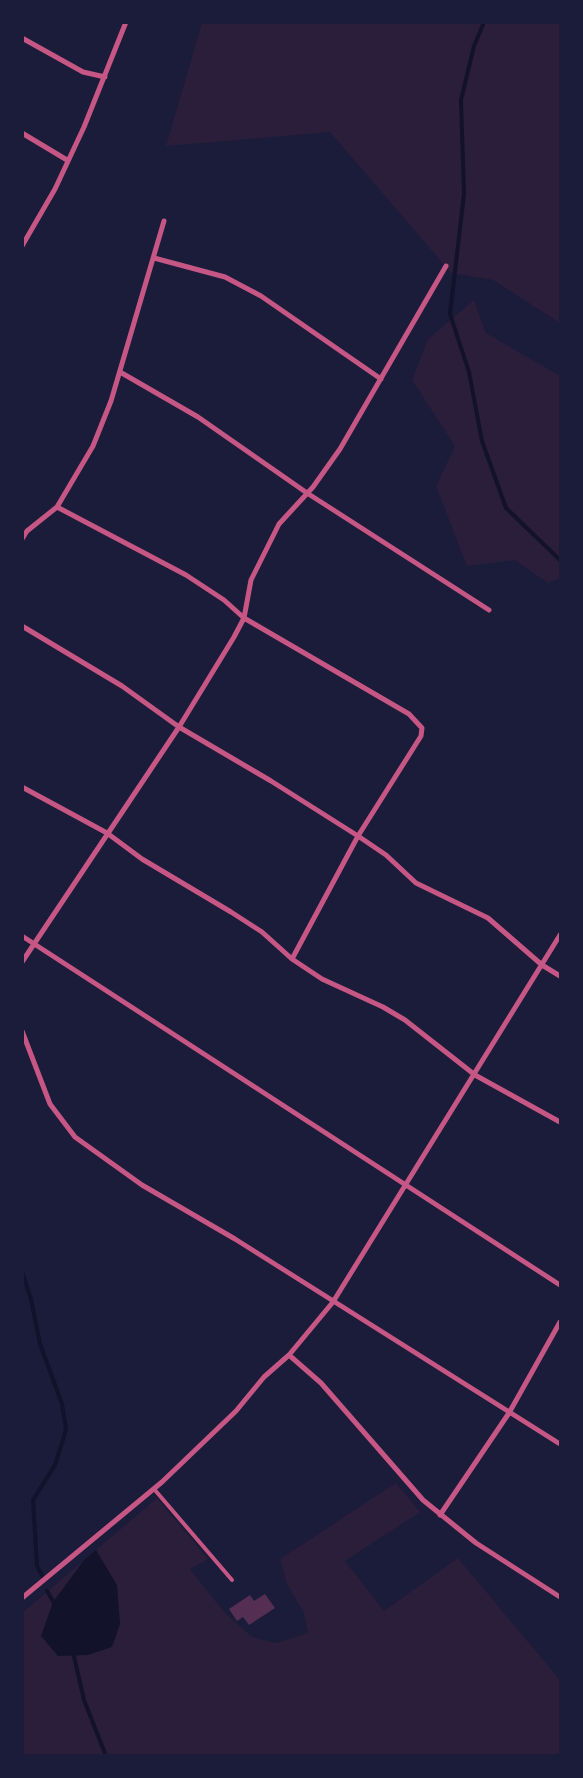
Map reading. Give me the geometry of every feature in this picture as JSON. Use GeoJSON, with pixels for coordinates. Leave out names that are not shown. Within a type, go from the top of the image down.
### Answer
{"type":"FeatureCollection","features":[{"type":"Feature","properties":{"kind":"street"},"geometry":{"type":"LineString","coordinates":[[22,246],[55,189],[105,77],[126,22]]}},
{"type":"Feature","properties":{"kind":"street"},"geometry":{"type":"LineString","coordinates":[[22,38],[83,72],[105,77]]}},
{"type":"Feature","properties":{"kind":"street"},"geometry":{"type":"LineString","coordinates":[[22,133],[67,160]]}},
{"type":"Feature","properties":{"kind":"street"},"geometry":{"type":"LineString","coordinates":[[22,539],[25,529],[57,507],[92,446],[120,372],[164,221]]}},
{"type":"Feature","properties":{"kind":"street"},"geometry":{"type":"LineString","coordinates":[[154,258],[225,278],[261,296],[380,379]]}},
{"type":"Feature","properties":{"kind":"street"},"geometry":{"type":"LineString","coordinates":[[22,962],[179,728],[244,618],[251,580],[279,524],[307,493],[340,449],[446,266]]}},
{"type":"Feature","properties":{"kind":"street"},"geometry":{"type":"LineString","coordinates":[[120,372],[198,417],[307,493],[489,610]]}},
{"type":"Feature","properties":{"kind":"street"},"geometry":{"type":"LineString","coordinates":[[57,507],[186,575],[224,600],[244,618],[408,714],[422,728],[421,736],[358,836],[292,959]]}},
{"type":"Feature","properties":{"kind":"street"},"geometry":{"type":"LineString","coordinates":[[22,626],[122,686],[179,728],[271,781],[386,854],[416,883],[488,918],[542,965],[560,976]]}},
{"type":"Feature","properties":{"kind":"street"},"geometry":{"type":"LineString","coordinates":[[22,787],[107,833],[142,859],[262,932],[292,959],[322,979],[383,1007],[405,1020],[475,1075],[560,1122]]}},
{"type":"Feature","properties":{"kind":"street"},"geometry":{"type":"LineString","coordinates":[[22,1598],[154,1489],[236,1411],[264,1377],[289,1355],[333,1302],[560,935]]}},
{"type":"Feature","properties":{"kind":"street"},"geometry":{"type":"LineString","coordinates":[[22,936],[36,943],[560,1285]]}},
{"type":"Feature","properties":{"kind":"street"},"geometry":{"type":"LineString","coordinates":[[22,1031],[50,1104],[75,1137],[142,1185],[235,1238],[333,1302],[560,1444]]}},
{"type":"Feature","properties":{"kind":"street"},"geometry":{"type":"LineString","coordinates":[[440,1515],[509,1412],[560,1322]]}},
{"type":"Feature","properties":{"kind":"street"},"geometry":{"type":"LineString","coordinates":[[289,1355],[321,1383],[423,1500],[476,1544],[560,1597]]}},
{"type":"Feature","properties":{"kind":"lane"},"geometry":{"type":"LineString","coordinates":[[154,1489],[232,1580]]}},
{"type":"Feature","properties":{"kind":"shaded area"},"geometry":{"type":"Polygon","coordinates":[[[202,23],[560,23],[560,323],[493,280],[451,273],[330,132],[166,146],[202,23]]]}},
{"type":"Feature","properties":{"kind":"shaded area"},"geometry":{"type":"Polygon","coordinates":[[[474,300],[486,333],[560,376],[560,578],[548,583],[515,560],[467,566],[436,486],[455,446],[412,380],[428,339],[474,300]]]}},
{"type":"Feature","properties":{"kind":"shaded area"},"geometry":{"type":"Polygon","coordinates":[[[396,1483],[420,1512],[345,1561],[384,1611],[458,1558],[560,1680],[560,1755],[23,1755],[22,1613],[157,1498],[208,1559],[190,1569],[224,1612],[252,1637],[276,1643],[308,1633],[304,1613],[287,1584],[280,1559],[396,1483]]]}},
{"type":"Feature","properties":{"kind":"shaded area"},"geometry":{"type":"Polygon","coordinates":[[[96,1550],[117,1585],[120,1624],[112,1647],[88,1655],[58,1656],[41,1636],[53,1602],[84,1560],[96,1550]]]}},
{"type":"Feature","properties":{"kind":"building"},"geometry":{"type":"Polygon","coordinates":[[[265,1594],[275,1608],[249,1625],[243,1617],[237,1621],[229,1609],[250,1595],[254,1601],[265,1594]]]}},
{"type":"Feature","properties":{"kind":"waterway"},"geometry":{"type":"LineString","coordinates":[[484,22],[474,46],[461,100],[464,194],[450,314],[469,372],[482,441],[506,508],[560,560]]}},
{"type":"Feature","properties":{"kind":"waterway"},"geometry":{"type":"LineString","coordinates":[[22,1272],[31,1299],[40,1344],[62,1404],[66,1430],[55,1465],[33,1500],[37,1566],[43,1577]]}},
{"type":"Feature","properties":{"kind":"waterway"},"geometry":{"type":"LineString","coordinates":[[47,1591],[56,1606]]}},
{"type":"Feature","properties":{"kind":"waterway"},"geometry":{"type":"LineString","coordinates":[[73,1652],[84,1700],[106,1756]]}}]}
